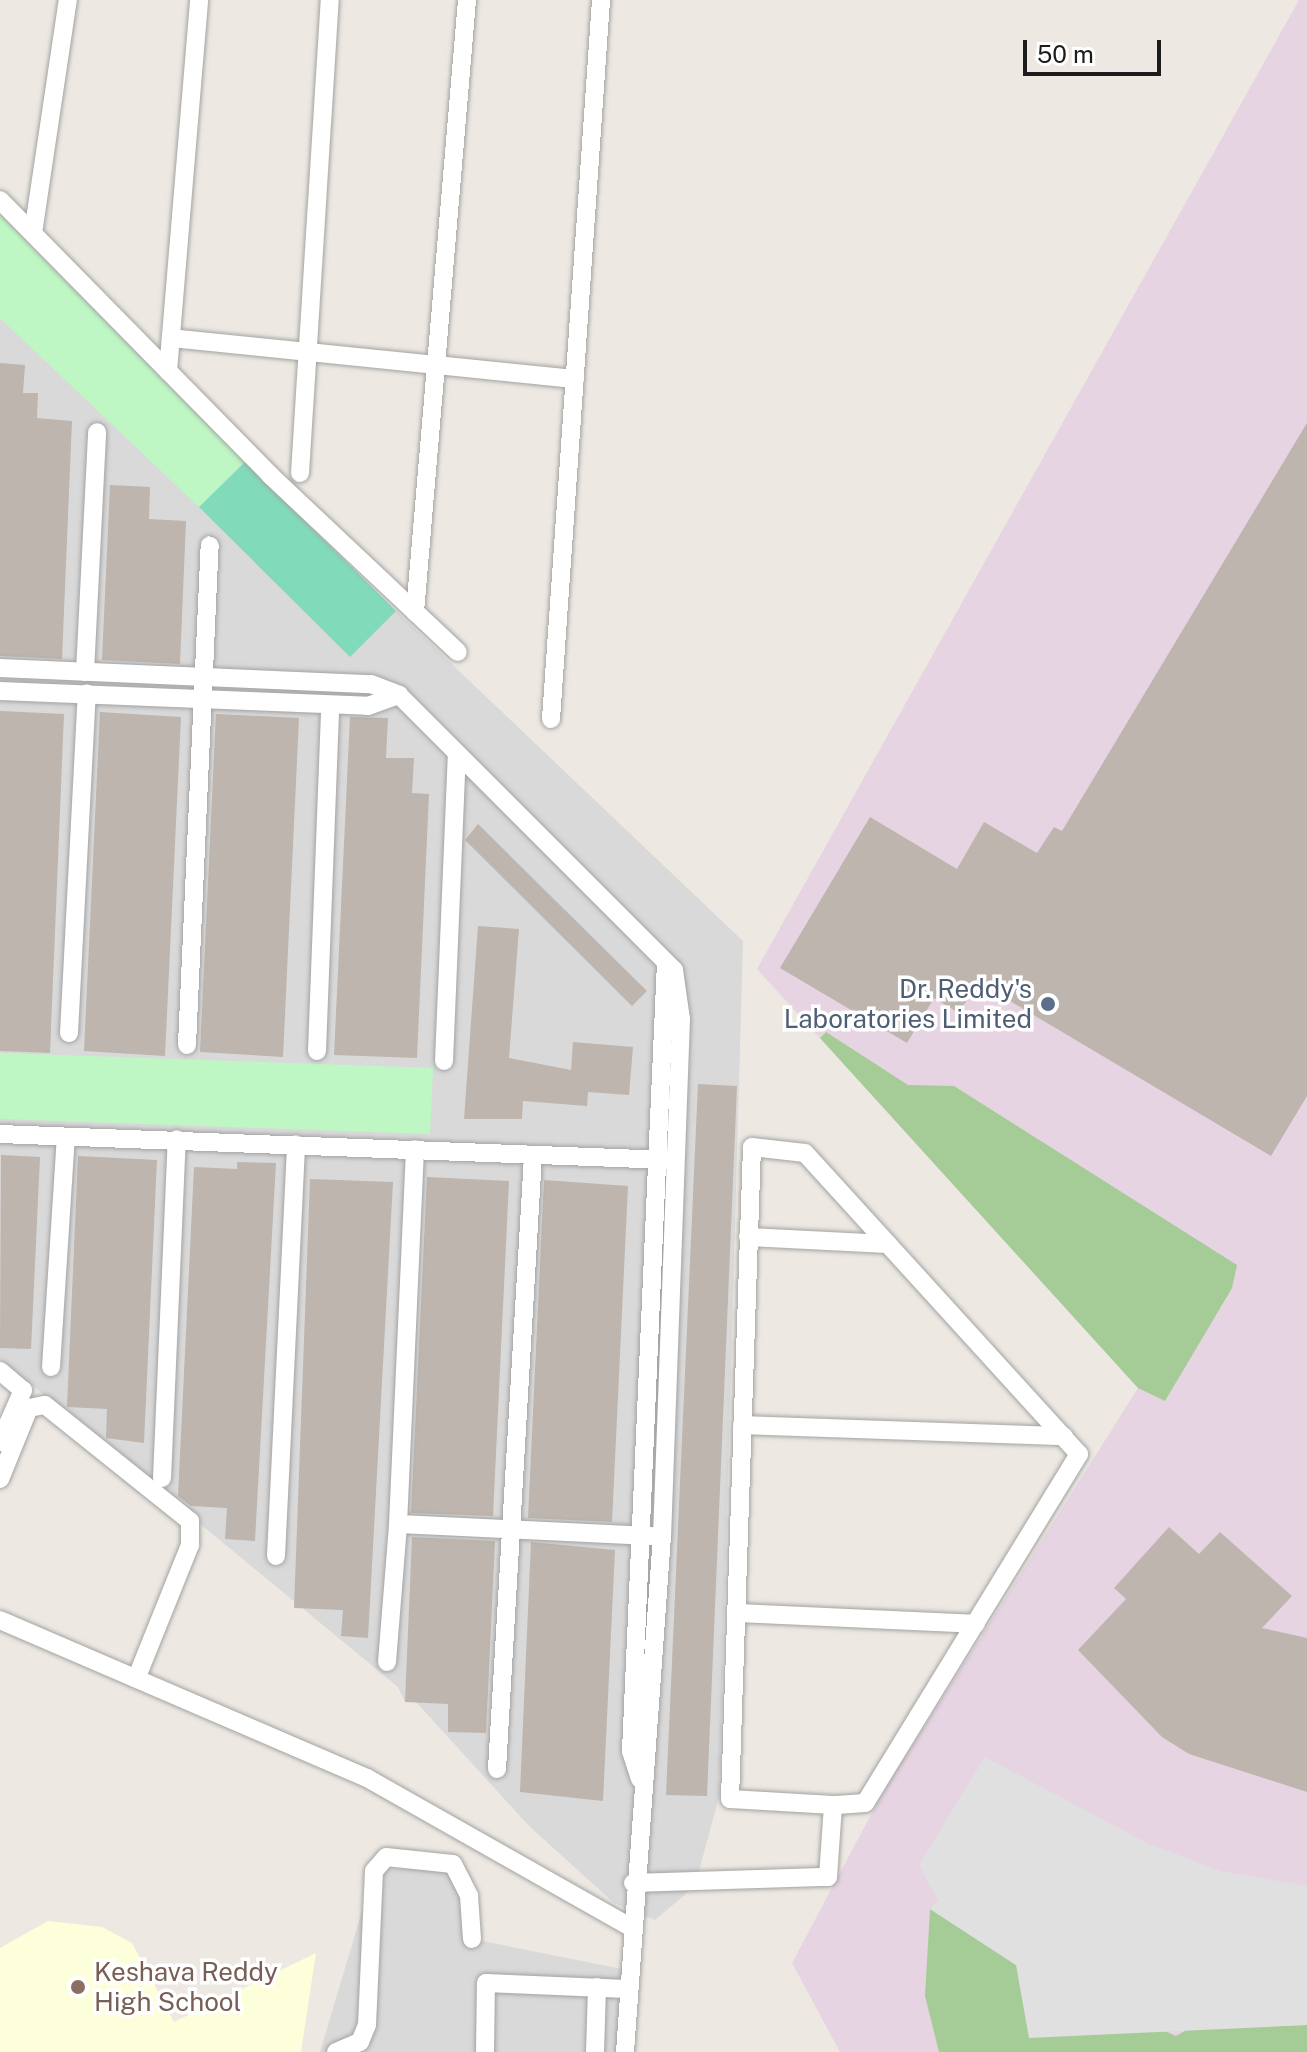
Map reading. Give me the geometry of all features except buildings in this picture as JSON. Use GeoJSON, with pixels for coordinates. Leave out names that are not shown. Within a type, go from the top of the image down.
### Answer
{"type":"FeatureCollection","features":[{"type":"Feature","properties":{"kind":"street"},"geometry":{"type":"LineString","coordinates":[[33,233],[68,0]]}},
{"type":"Feature","properties":{"kind":"street"},"geometry":{"type":"LineString","coordinates":[[168,371],[199,0]]}},
{"type":"Feature","properties":{"kind":"street"},"geometry":{"type":"LineString","coordinates":[[300,473],[330,0]]}},
{"type":"Feature","properties":{"kind":"street"},"geometry":{"type":"LineString","coordinates":[[415,612],[467,0]]}},
{"type":"Feature","properties":{"kind":"street"},"geometry":{"type":"LineString","coordinates":[[551,719],[601,0]]}},
{"type":"Feature","properties":{"kind":"street"},"geometry":{"type":"LineString","coordinates":[[0,200],[168,371],[458,652]]}},
{"type":"Feature","properties":{"kind":"street"},"geometry":{"type":"LineString","coordinates":[[171,338],[575,379]]}},
{"type":"Feature","properties":{"kind":"street"},"geometry":{"type":"LineString","coordinates":[[85,672],[97,432]]}},
{"type":"Feature","properties":{"kind":"street"},"geometry":{"type":"LineString","coordinates":[[187,1045],[210,546]]}},
{"type":"Feature","properties":{"kind":"street"},"geometry":{"type":"LineString","coordinates":[[0,668],[371,684],[399,695],[457,757],[666,963],[662,1536],[652,1749],[640,1779],[625,2052]]}},
{"type":"Feature","properties":{"kind":"street"},"geometry":{"type":"LineString","coordinates":[[0,691],[368,706],[399,695]]}},
{"type":"Feature","properties":{"kind":"street"},"geometry":{"type":"LineString","coordinates":[[69,1033],[87,693]]}},
{"type":"Feature","properties":{"kind":"street"},"geometry":{"type":"LineString","coordinates":[[317,1051],[330,705]]}},
{"type":"Feature","properties":{"kind":"street"},"geometry":{"type":"LineString","coordinates":[[444,1061],[457,757]]}},
{"type":"Feature","properties":{"kind":"street"},"geometry":{"type":"LineString","coordinates":[[0,1134],[666,1160]]}},
{"type":"Feature","properties":{"kind":"street"},"geometry":{"type":"LineString","coordinates":[[51,1367],[66,1138]]}},
{"type":"Feature","properties":{"kind":"street"},"geometry":{"type":"LineString","coordinates":[[162,1478],[177,1139]]}},
{"type":"Feature","properties":{"kind":"street"},"geometry":{"type":"LineString","coordinates":[[276,1556],[296,1144]]}},
{"type":"Feature","properties":{"kind":"street"},"geometry":{"type":"LineString","coordinates":[[752,1147],[805,1153],[888,1244],[1064,1436],[1079,1458],[865,1803],[833,1805],[730,1799],[752,1147]]}},
{"type":"Feature","properties":{"kind":"street"},"geometry":{"type":"LineString","coordinates":[[387,1662],[398,1524],[415,1149]]}},
{"type":"Feature","properties":{"kind":"street"},"geometry":{"type":"LineString","coordinates":[[497,1769],[533,1155]]}},
{"type":"Feature","properties":{"kind":"street"},"geometry":{"type":"LineString","coordinates":[[640,1779],[631,1751],[639,1535],[666,1160]]}},
{"type":"Feature","properties":{"kind":"street"},"geometry":{"type":"LineString","coordinates":[[748,1237],[888,1244]]}},
{"type":"Feature","properties":{"kind":"street"},"geometry":{"type":"LineString","coordinates":[[0,1371],[23,1390],[0,1442]]}},
{"type":"Feature","properties":{"kind":"street"},"geometry":{"type":"LineString","coordinates":[[0,1479],[29,1408],[45,1405],[190,1521],[190,1545],[136,1679]]}},
{"type":"Feature","properties":{"kind":"street"},"geometry":{"type":"LineString","coordinates":[[742,1425],[1064,1436]]}},
{"type":"Feature","properties":{"kind":"street"},"geometry":{"type":"LineString","coordinates":[[398,1524],[662,1536]]}},
{"type":"Feature","properties":{"kind":"street"},"geometry":{"type":"LineString","coordinates":[[736,1613],[976,1624]]}},
{"type":"Feature","properties":{"kind":"street"},"geometry":{"type":"LineString","coordinates":[[0,1620],[435,1812],[630,1927]]}},
{"type":"Feature","properties":{"kind":"street"},"geometry":{"type":"LineString","coordinates":[[633,1883],[828,1877],[833,1805]]}},
{"type":"Feature","properties":{"kind":"street"},"geometry":{"type":"LineString","coordinates":[[336,2052],[360,2042],[367,2025],[374,1871],[386,1857],[453,1864],[469,1896],[472,1939]]}},
{"type":"Feature","properties":{"kind":"street"},"geometry":{"type":"LineString","coordinates":[[485,2052],[486,1983],[627,1989]]}},
{"type":"Feature","properties":{"kind":"street"},"geometry":{"type":"LineString","coordinates":[[595,2052],[597,1987]]}},
{"type":"Feature","properties":{"kind":"shaded area","name":"Dr. Reddy's Laboratories Limited"},"geometry":{"type":"Polygon","coordinates":[[[1299,0],[1307,0],[1307,2052],[840,2052],[792,1963],[882,1794],[1138,1388],[757,969],[1299,0]]]}},
{"type":"Feature","properties":{"kind":"shaded area"},"geometry":{"type":"Polygon","coordinates":[[[0,215],[396,611],[743,941],[719,1797],[695,1886],[655,1920],[614,1903],[529,1826],[416,1702],[405,1702],[398,1687],[0,1359],[0,215]]]}},
{"type":"Feature","properties":{"kind":"shaded area"},"geometry":{"type":"Polygon","coordinates":[[[985,1757],[1147,1843],[1220,1871],[1307,1886],[1307,2025],[1029,2038],[1016,1965],[930,1909],[938,1900],[919,1865],[985,1757]]]}},
{"type":"Feature","properties":{"kind":"shaded area"},"geometry":{"type":"Polygon","coordinates":[[[453,1864],[472,1939],[627,1970],[619,2052],[320,2052],[374,1871],[453,1864]]]}},
{"type":"Feature","properties":{"kind":"shaded area","name":"Keshava Reddy High School"},"geometry":{"type":"Polygon","coordinates":[[[48,1921],[102,1927],[132,1943],[174,2022],[316,1953],[301,2052],[0,2052],[0,1948],[48,1921]]]}},
{"type":"Feature","properties":{"kind":"green space"},"geometry":{"type":"Polygon","coordinates":[[[0,215],[245,462],[199,507],[0,318],[0,215]]]}},
{"type":"Feature","properties":{"kind":"green space"},"geometry":{"type":"Polygon","coordinates":[[[245,462],[396,611],[350,657],[199,507],[245,462]]]}},
{"type":"Feature","properties":{"kind":"green space"},"geometry":{"type":"Polygon","coordinates":[[[826,1032],[908,1085],[954,1086],[1237,1265],[1232,1288],[1165,1401],[1138,1388],[820,1038],[826,1032]]]}},
{"type":"Feature","properties":{"kind":"green space"},"geometry":{"type":"Polygon","coordinates":[[[0,1053],[433,1068],[430,1134],[0,1119],[0,1053]]]}},
{"type":"Feature","properties":{"kind":"green space"},"geometry":{"type":"Polygon","coordinates":[[[930,1909],[1016,1965],[1176,2036],[1190,2028],[1307,2025],[1307,2052],[939,2052],[925,1996],[930,1909]]]}},
{"type":"Feature","properties":{"kind":"place","name":"Dr. Reddy's Laboratories Limited"},"geometry":{"type":"Point","coordinates":[1048,1004]}},
{"type":"Feature","properties":{"kind":"place","name":"Keshava Reddy High School"},"geometry":{"type":"Point","coordinates":[78,1987]}}]}
